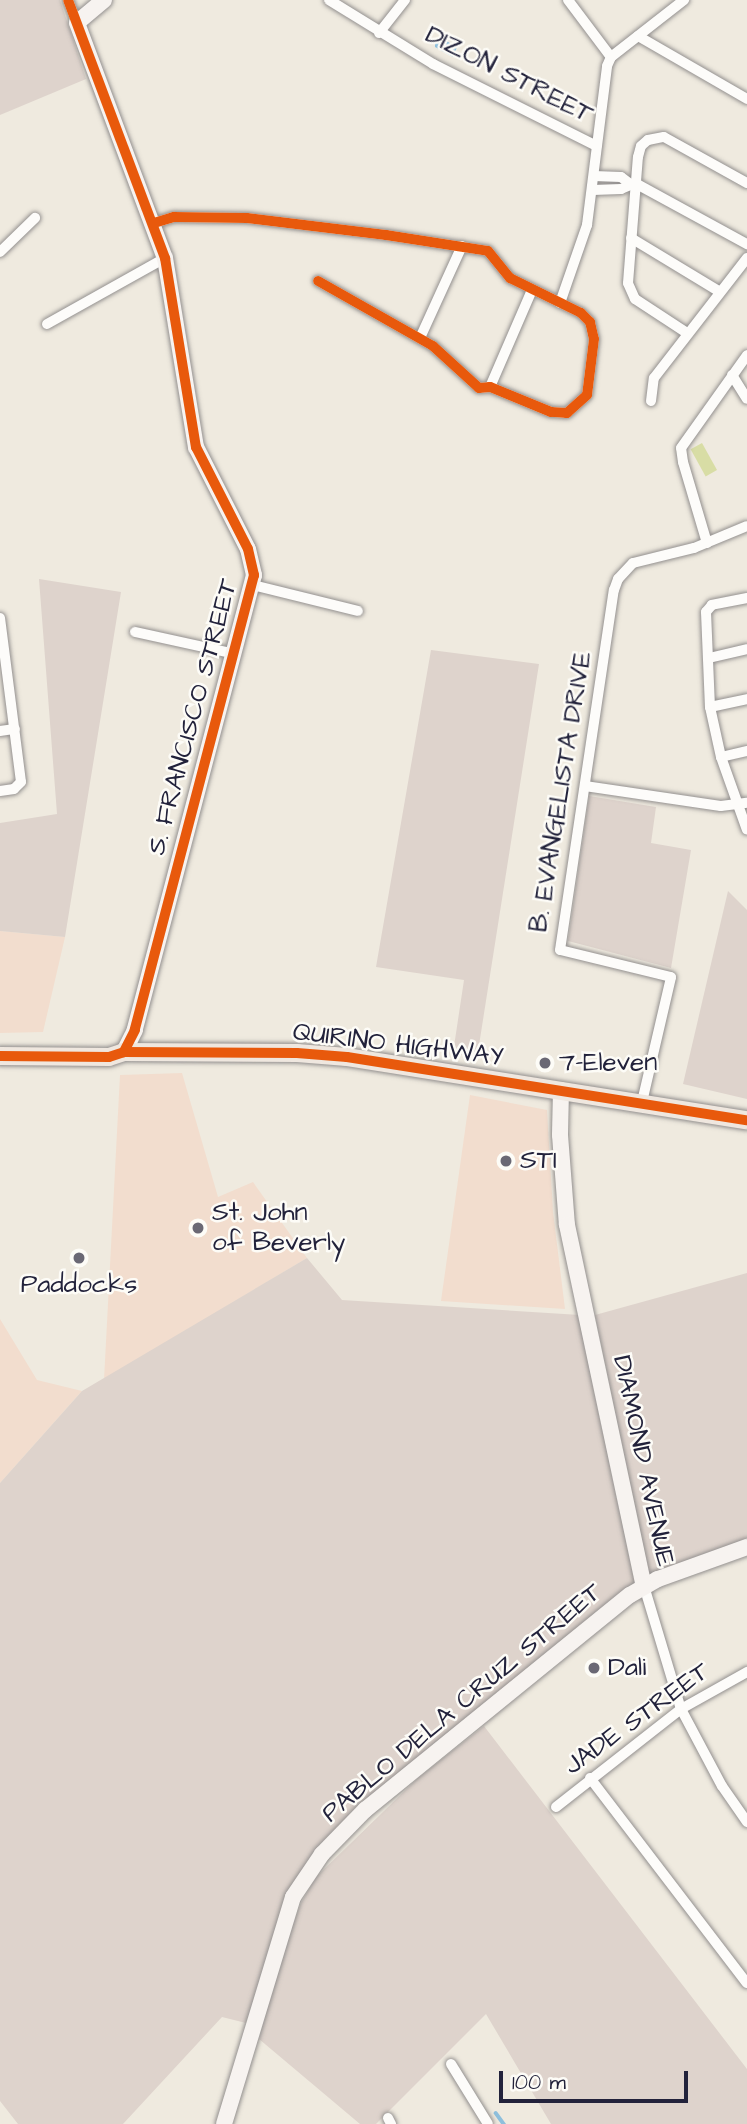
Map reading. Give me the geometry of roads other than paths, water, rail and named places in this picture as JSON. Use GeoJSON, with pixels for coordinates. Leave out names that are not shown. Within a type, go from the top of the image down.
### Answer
{"type":"FeatureCollection","features":[{"type":"Feature","properties":{"kind":"main road","name":"QUIRINO HIGHWAY"},"geometry":{"type":"LineString","coordinates":[[0,1045],[109,1046],[124,1052]]}},
{"type":"Feature","properties":{"kind":"main road","name":"QUIRINO HIGHWAY"},"geometry":{"type":"LineString","coordinates":[[0,1056],[109,1057],[124,1052],[297,1053],[642,1102],[747,1120]]}},
{"type":"Feature","properties":{"kind":"street","name":"S. FRANCISCO STREET"},"geometry":{"type":"LineString","coordinates":[[68,0],[165,258],[196,447],[253,562],[253,585],[235,654],[135,1030],[124,1052]]}},
{"type":"Feature","properties":{"kind":"street"},"geometry":{"type":"LineString","coordinates":[[77,23],[104,0]]}},
{"type":"Feature","properties":{"kind":"street","name":"DIZON STREET"},"geometry":{"type":"LineString","coordinates":[[329,0],[433,64],[597,146]]}},
{"type":"Feature","properties":{"kind":"street"},"geometry":{"type":"LineString","coordinates":[[379,33],[405,0]]}},
{"type":"Feature","properties":{"kind":"street"},"geometry":{"type":"LineString","coordinates":[[568,0],[611,57]]}},
{"type":"Feature","properties":{"kind":"street"},"geometry":{"type":"LineString","coordinates":[[560,303],[581,247],[593,190],[605,74],[611,57],[684,0]]}},
{"type":"Feature","properties":{"kind":"street"},"geometry":{"type":"LineString","coordinates":[[638,36],[747,99]]}},
{"type":"Feature","properties":{"kind":"street"},"geometry":{"type":"LineString","coordinates":[[687,333],[631,295],[628,283],[632,183],[641,146],[656,137],[664,137],[747,183]]}},
{"type":"Feature","properties":{"kind":"street"},"geometry":{"type":"LineString","coordinates":[[594,176],[621,177],[747,244]]}},
{"type":"Feature","properties":{"kind":"street"},"geometry":{"type":"LineString","coordinates":[[593,190],[621,189],[632,183]]}},
{"type":"Feature","properties":{"kind":"street"},"geometry":{"type":"LineString","coordinates":[[154,223],[174,217],[247,218],[462,246],[492,254],[510,278],[560,303],[590,322],[594,339],[587,395],[576,408],[567,413],[551,412],[490,387],[475,386],[443,354],[420,338],[318,281]]}},
{"type":"Feature","properties":{"kind":"street"},"geometry":{"type":"LineString","coordinates":[[0,252],[35,218]]}},
{"type":"Feature","properties":{"kind":"street"},"geometry":{"type":"LineString","coordinates":[[631,238],[720,292]]}},
{"type":"Feature","properties":{"kind":"street"},"geometry":{"type":"LineString","coordinates":[[420,338],[462,246]]}},
{"type":"Feature","properties":{"kind":"street"},"geometry":{"type":"LineString","coordinates":[[47,324],[165,258]]}},
{"type":"Feature","properties":{"kind":"street"},"geometry":{"type":"LineString","coordinates":[[651,401],[654,378],[747,258]]}},
{"type":"Feature","properties":{"kind":"street"},"geometry":{"type":"LineString","coordinates":[[490,387],[532,290]]}},
{"type":"Feature","properties":{"kind":"street"},"geometry":{"type":"LineString","coordinates":[[707,543],[681,448],[747,355]]}},
{"type":"Feature","properties":{"kind":"street"},"geometry":{"type":"LineString","coordinates":[[732,375],[747,399]]}},
{"type":"Feature","properties":{"kind":"street","name":"B. EVANGELISTA DRIVE"},"geometry":{"type":"LineString","coordinates":[[642,1102],[671,977],[561,950],[614,590],[618,579],[632,563],[707,543],[747,526]]}},
{"type":"Feature","properties":{"kind":"street"},"geometry":{"type":"LineString","coordinates":[[253,585],[358,611]]}},
{"type":"Feature","properties":{"kind":"street"},"geometry":{"type":"LineString","coordinates":[[747,598],[708,608],[710,707],[721,757],[742,804],[747,830]]}},
{"type":"Feature","properties":{"kind":"street"},"geometry":{"type":"LineString","coordinates":[[0,618],[5,671],[15,729],[19,786],[0,791]]}},
{"type":"Feature","properties":{"kind":"street"},"geometry":{"type":"LineString","coordinates":[[135,632],[235,654]]}},
{"type":"Feature","properties":{"kind":"street"},"geometry":{"type":"LineString","coordinates":[[709,658],[747,649]]}},
{"type":"Feature","properties":{"kind":"street"},"geometry":{"type":"LineString","coordinates":[[710,707],[747,699]]}},
{"type":"Feature","properties":{"kind":"street"},"geometry":{"type":"LineString","coordinates":[[0,731],[15,729]]}},
{"type":"Feature","properties":{"kind":"street"},"geometry":{"type":"LineString","coordinates":[[721,757],[747,751]]}},
{"type":"Feature","properties":{"kind":"street"},"geometry":{"type":"LineString","coordinates":[[585,786],[721,806],[742,804]]}},
{"type":"Feature","properties":{"kind":"street","name":"DIAMOND AVENUE"},"geometry":{"type":"LineString","coordinates":[[561,1090],[561,1148],[567,1225],[644,1586],[681,1709],[722,1786],[747,1822]]}},
{"type":"Feature","properties":{"kind":"street","name":"PABLO DELA CRUZ STREET"},"geometry":{"type":"LineString","coordinates":[[223,2124],[293,1897],[322,1854],[365,1810],[445,1743],[644,1586],[747,1547]]}},
{"type":"Feature","properties":{"kind":"street","name":"JADE STREET"},"geometry":{"type":"LineString","coordinates":[[555,1807],[681,1709],[747,1672]]}},
{"type":"Feature","properties":{"kind":"street"},"geometry":{"type":"LineString","coordinates":[[590,1778],[747,1983]]}},
{"type":"Feature","properties":{"kind":"street"},"geometry":{"type":"LineString","coordinates":[[451,2064],[488,2124]]}},
{"type":"Feature","properties":{"kind":"water"},"geometry":{"type":"Polygon","coordinates":[[[441,38],[457,47],[453,57],[435,47],[435,41],[441,38]]]}},
{"type":"Feature","properties":{"kind":"waterway"},"geometry":{"type":"LineString","coordinates":[[496,2113],[504,2124]]}},
{"type":"Feature","properties":{"kind":"place","name":"7-Eleven"},"geometry":{"type":"Point","coordinates":[545,1063]}},
{"type":"Feature","properties":{"kind":"place","name":"STI"},"geometry":{"type":"Point","coordinates":[506,1161]}},
{"type":"Feature","properties":{"kind":"place","name":"St. John of Beverly"},"geometry":{"type":"Point","coordinates":[198,1228]}},
{"type":"Feature","properties":{"kind":"place","name":"Paddocks"},"geometry":{"type":"Point","coordinates":[79,1258]}},
{"type":"Feature","properties":{"kind":"place","name":"Dali"},"geometry":{"type":"Point","coordinates":[594,1668]}}]}
